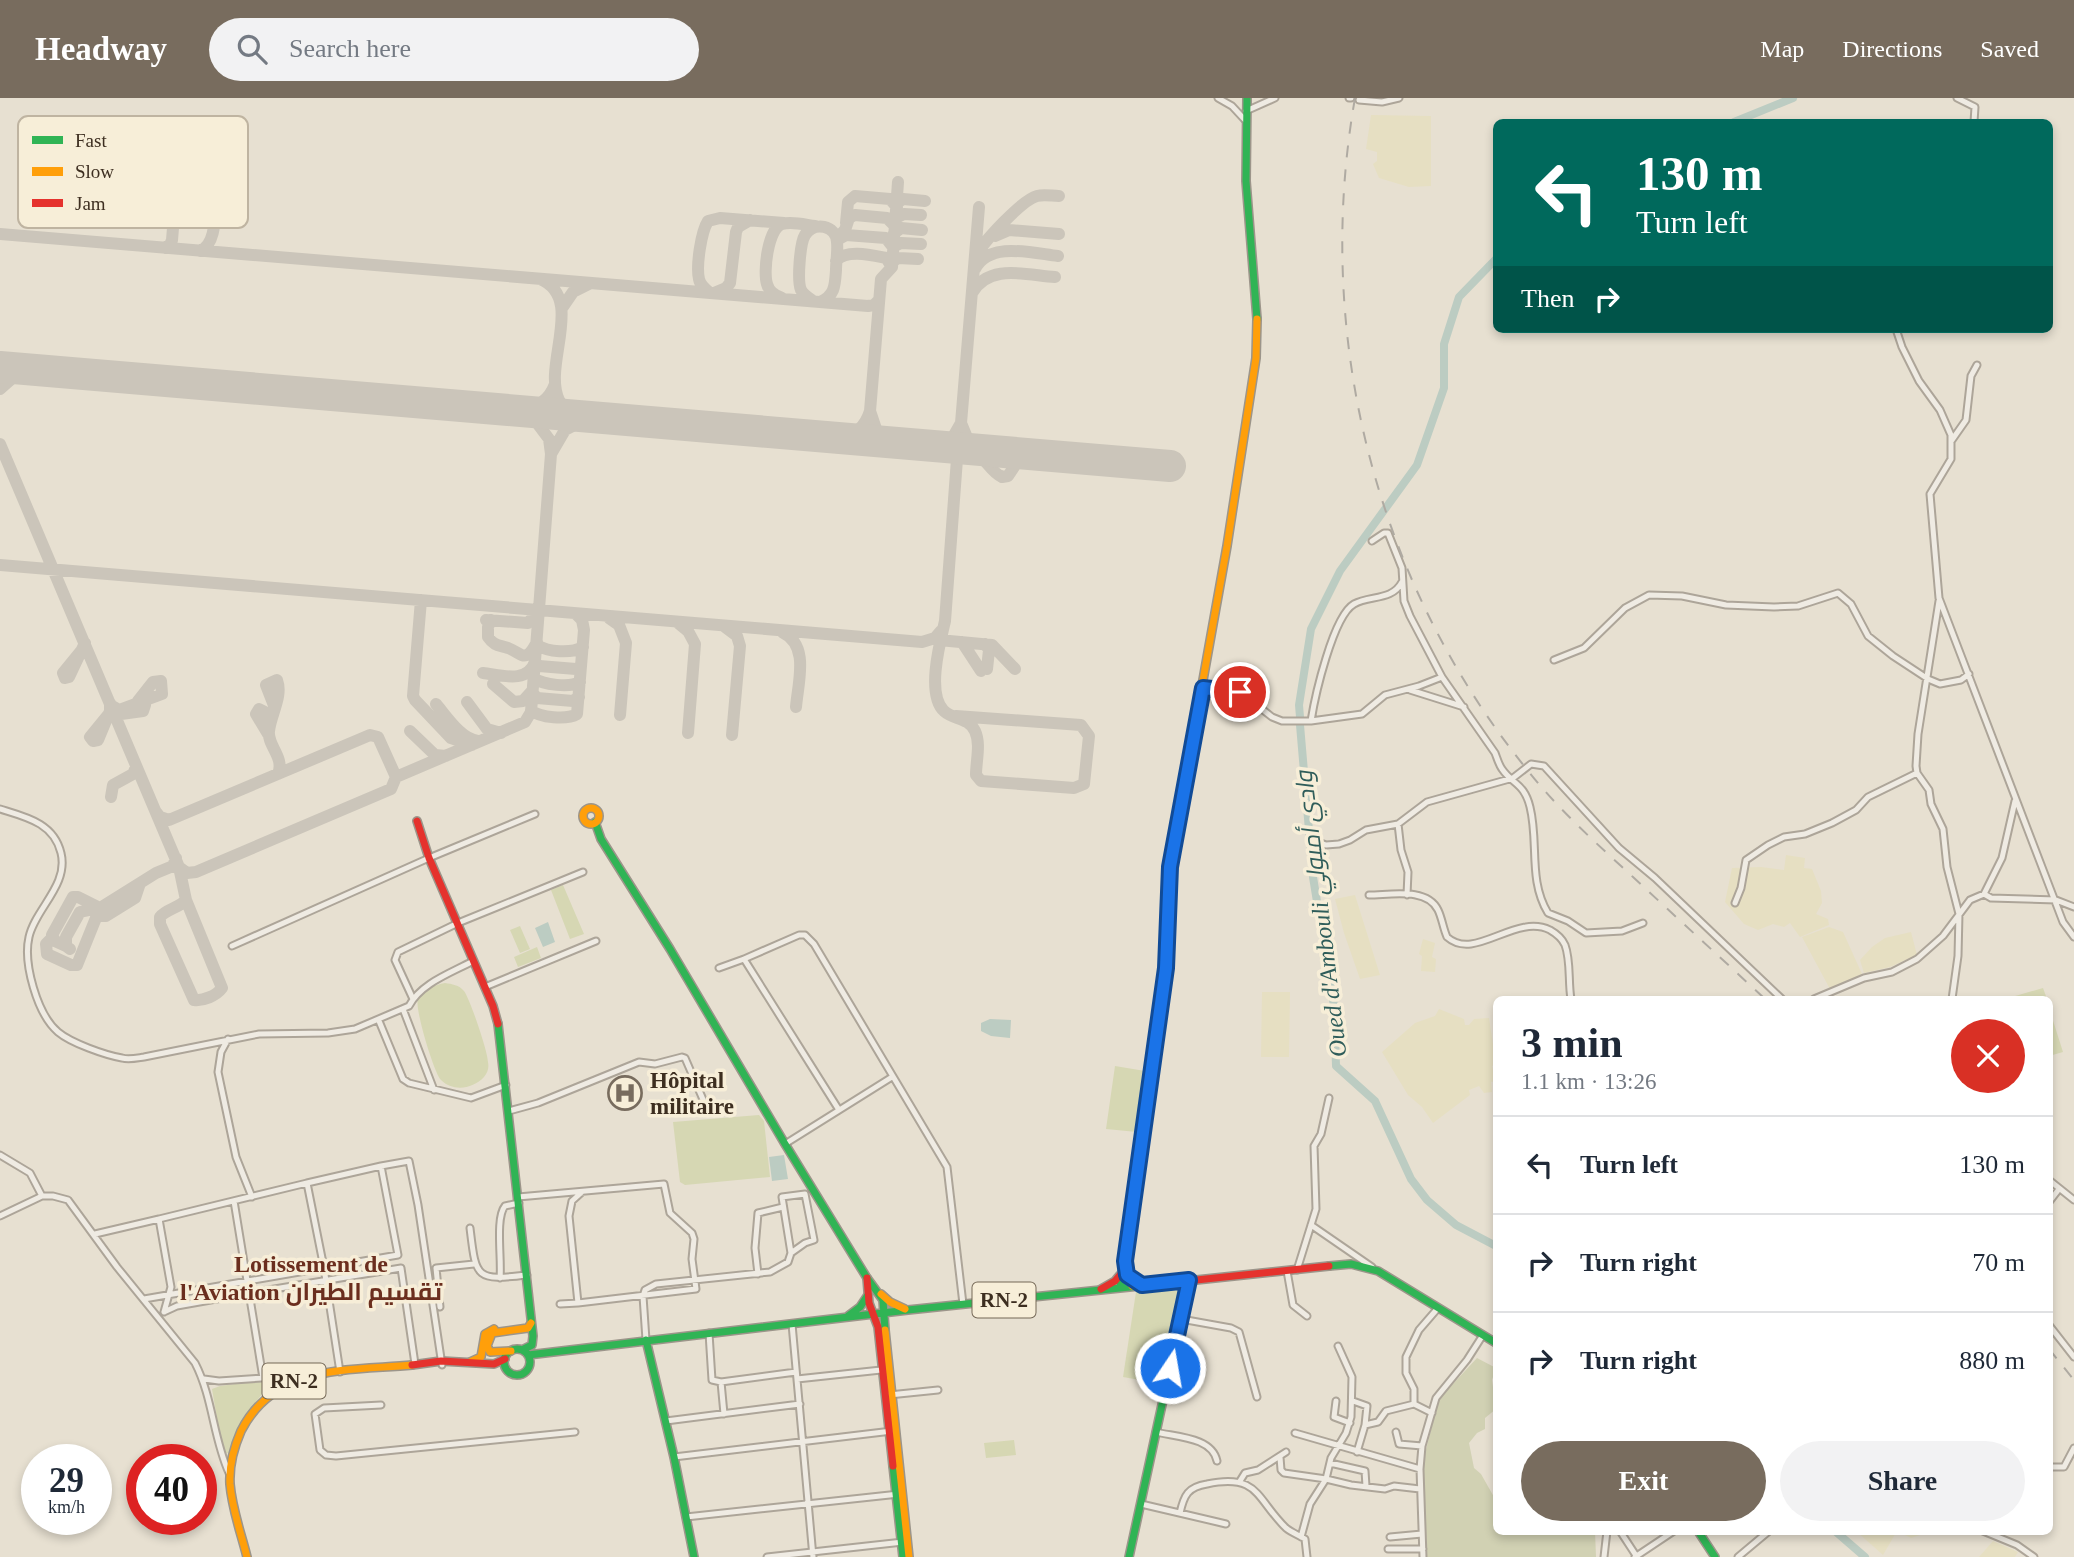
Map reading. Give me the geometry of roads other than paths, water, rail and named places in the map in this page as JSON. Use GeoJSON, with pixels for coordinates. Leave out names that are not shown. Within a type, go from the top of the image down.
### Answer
{"type":"FeatureCollection","features":[{"type":"Feature","properties":{"kind":"main road"},"geometry":{"type":"LineString","coordinates":[[1247,98],[1246,181],[1257,303],[1255,358],[1245,439],[1170,867],[1166,968],[1120,1287],[1351,1264],[1378,1271],[1493,1341]]}},
{"type":"Feature","properties":{"kind":"main road"},"geometry":{"type":"LineString","coordinates":[[601,839],[595,822],[598,813],[591,808],[583,813],[586,822],[601,839],[670,949],[867,1278],[890,1302],[908,1310]]}},
{"type":"Feature","properties":{"kind":"main road"},"geometry":{"type":"LineString","coordinates":[[417,821],[429,858],[485,987],[500,1031],[527,1275],[531,1322],[529,1369]]}},
{"type":"Feature","properties":{"kind":"main road"},"geometry":{"type":"LineString","coordinates":[[586,822],[595,822]]}},
{"type":"Feature","properties":{"kind":"main road"},"geometry":{"type":"LineString","coordinates":[[1124,1267],[1132,1280],[1142,1285]]}},
{"type":"Feature","properties":{"kind":"main road"},"geometry":{"type":"LineString","coordinates":[[1124,1267],[1126,1278],[1132,1286]]}},
{"type":"Feature","properties":{"kind":"main road"},"geometry":{"type":"LineString","coordinates":[[1101,1289],[1115,1281],[1124,1267]]}},
{"type":"Feature","properties":{"kind":"main road"},"geometry":{"type":"LineString","coordinates":[[867,1278],[868,1295],[878,1327],[881,1370],[892,1431],[900,1494],[903,1557]]}},
{"type":"Feature","properties":{"kind":"main road"},"geometry":{"type":"LineString","coordinates":[[1129,1557],[1189,1280]]}},
{"type":"Feature","properties":{"kind":"main road","name":"RN-2"},"geometry":{"type":"LineString","coordinates":[[511,1350],[529,1353],[573,1350],[1120,1287]]}},
{"type":"Feature","properties":{"kind":"main road"},"geometry":{"type":"LineString","coordinates":[[881,1294],[887,1395]]}},
{"type":"Feature","properties":{"kind":"main road"},"geometry":{"type":"LineString","coordinates":[[846,1318],[860,1307],[868,1295]]}},
{"type":"Feature","properties":{"kind":"main road"},"geometry":{"type":"LineString","coordinates":[[511,1350],[490,1352],[487,1346],[492,1333],[528,1328],[531,1322]]}},
{"type":"Feature","properties":{"kind":"main road"},"geometry":{"type":"LineString","coordinates":[[470,1362],[482,1354],[487,1332],[528,1326],[531,1322]]}},
{"type":"Feature","properties":{"kind":"main road"},"geometry":{"type":"LineString","coordinates":[[646,1340],[694,1557]]}},
{"type":"Feature","properties":{"kind":"main road"},"geometry":{"type":"LineString","coordinates":[[507,1370],[505,1359],[511,1350]]}},
{"type":"Feature","properties":{"kind":"main road","name":"RN-2"},"geometry":{"type":"LineString","coordinates":[[440,1363],[507,1370],[520,1375],[542,1359],[573,1350]]}},
{"type":"Feature","properties":{"kind":"main road","name":"RN-2"},"geometry":{"type":"LineString","coordinates":[[247,1557],[230,1476],[236,1442],[248,1418],[277,1389],[312,1375],[340,1371],[415,1364],[494,1364],[505,1359]]}},
{"type":"Feature","properties":{"kind":"main road"},"geometry":{"type":"LineString","coordinates":[[1701,1535],[1715,1557]]}},
{"type":"Feature","properties":{"kind":"main road"},"geometry":{"type":"LineString","coordinates":[[904,1542],[909,1557]]}},
{"type":"Feature","properties":{"kind":"street"},"geometry":{"type":"LineString","coordinates":[[1218,98],[1232,106],[1246,121]]}},
{"type":"Feature","properties":{"kind":"street"},"geometry":{"type":"LineString","coordinates":[[1247,111],[1275,98]]}},
{"type":"Feature","properties":{"kind":"street"},"geometry":{"type":"LineString","coordinates":[[1359,100],[1382,102],[1399,98]]}},
{"type":"Feature","properties":{"kind":"street"},"geometry":{"type":"LineString","coordinates":[[1956,98],[1975,107],[1974,119]]}},
{"type":"Feature","properties":{"kind":"street"},"geometry":{"type":"LineString","coordinates":[[1897,333],[1919,381],[1940,410],[1951,441],[1951,459],[1930,494],[1939,598],[1916,750],[1917,773],[1929,790],[1931,804],[1943,829],[1947,867],[1959,914],[1958,956],[1952,996]]}},
{"type":"Feature","properties":{"kind":"street"},"geometry":{"type":"LineString","coordinates":[[1951,441],[1966,420],[1971,376],[1976,365]]}},
{"type":"Feature","properties":{"kind":"street"},"geometry":{"type":"LineString","coordinates":[[1372,541],[1388,533],[1402,568],[1404,600],[1410,616],[1442,677],[1495,754],[1502,769],[1521,786],[1530,805],[1536,884],[1548,913],[1568,921],[1586,933],[1629,930],[1643,923]]}},
{"type":"Feature","properties":{"kind":"street"},"geometry":{"type":"LineString","coordinates":[[1311,721],[1320,673],[1345,614],[1355,604],[1392,593],[1403,579]]}},
{"type":"Feature","properties":{"kind":"street"},"geometry":{"type":"LineString","coordinates":[[1554,660],[1584,648],[1625,608],[1649,595],[1682,596],[1726,606],[1774,607],[1798,606],[1838,593],[1851,604],[1868,636],[1928,679],[1940,684],[1961,680],[1969,674]]}},
{"type":"Feature","properties":{"kind":"street"},"geometry":{"type":"LineString","coordinates":[[1939,598],[2063,922],[2074,937]]}},
{"type":"Feature","properties":{"kind":"street"},"geometry":{"type":"LineString","coordinates":[[1203,688],[1240,692],[1272,717],[1282,721],[1311,721],[1362,714],[1385,695],[1442,677]]}},
{"type":"Feature","properties":{"kind":"street"},"geometry":{"type":"LineString","coordinates":[[1407,689],[1464,707]]}},
{"type":"Feature","properties":{"kind":"street"},"geometry":{"type":"LineString","coordinates":[[1318,842],[1326,845],[1350,841],[1366,830],[1398,824],[1427,802],[1513,778],[1531,764],[1544,766],[1619,848],[1655,878],[1779,996]]}},
{"type":"Feature","properties":{"kind":"street"},"geometry":{"type":"LineString","coordinates":[[1735,903],[1746,860],[1756,852],[1784,837],[1805,834],[1832,822],[1856,810],[1868,797],[1917,773]]}},
{"type":"Feature","properties":{"kind":"street"},"geometry":{"type":"LineString","coordinates":[[1821,996],[1864,978],[1892,972],[1917,959],[1943,936],[1970,900],[1984,894],[2002,858],[2016,799]]}},
{"type":"Feature","properties":{"kind":"street"},"geometry":{"type":"LineString","coordinates":[[0,809],[35,820],[46,827],[57,839],[61,851],[63,862],[60,876],[29,934],[27,953],[33,990],[55,1030],[66,1038],[125,1059],[259,1034],[328,1033],[355,1029],[409,1006],[413,999],[442,977],[473,961]]}},
{"type":"Feature","properties":{"kind":"street"},"geometry":{"type":"LineString","coordinates":[[232,946],[535,814]]}},
{"type":"Feature","properties":{"kind":"street"},"geometry":{"type":"LineString","coordinates":[[1398,824],[1401,850],[1408,872],[1408,895]]}},
{"type":"Feature","properties":{"kind":"street"},"geometry":{"type":"LineString","coordinates":[[413,999],[395,960],[398,952],[458,923],[583,872]]}},
{"type":"Feature","properties":{"kind":"street"},"geometry":{"type":"LineString","coordinates":[[1984,894],[1991,898],[2056,900],[2074,907]]}},
{"type":"Feature","properties":{"kind":"street"},"geometry":{"type":"LineString","coordinates":[[1369,895],[1427,898],[1439,911],[1447,937],[1460,944],[1492,938],[1514,928],[1542,927],[1554,932],[1564,943],[1571,996]]}},
{"type":"Feature","properties":{"kind":"street"},"geometry":{"type":"LineString","coordinates":[[1542,927],[1548,913]]}},
{"type":"Feature","properties":{"kind":"street"},"geometry":{"type":"LineString","coordinates":[[719,968],[799,935],[811,939],[947,1167],[963,1304]]}},
{"type":"Feature","properties":{"kind":"street"},"geometry":{"type":"LineString","coordinates":[[485,987],[596,941]]}},
{"type":"Feature","properties":{"kind":"street"},"geometry":{"type":"LineString","coordinates":[[744,959],[839,1110]]}},
{"type":"Feature","properties":{"kind":"street"},"geometry":{"type":"LineString","coordinates":[[403,1009],[434,1090]]}},
{"type":"Feature","properties":{"kind":"street"},"geometry":{"type":"LineString","coordinates":[[379,1021],[403,1079],[415,1086],[471,1098],[506,1085]]}},
{"type":"Feature","properties":{"kind":"street"},"geometry":{"type":"LineString","coordinates":[[228,1039],[221,1052],[218,1072],[236,1157],[252,1197]]}},
{"type":"Feature","properties":{"kind":"street"},"geometry":{"type":"LineString","coordinates":[[509,1111],[538,1103],[639,1062],[655,1063],[682,1057],[685,1058],[708,1111]]}},
{"type":"Feature","properties":{"kind":"street"},"geometry":{"type":"LineString","coordinates":[[785,1144],[892,1077]]}},
{"type":"Feature","properties":{"kind":"street"},"geometry":{"type":"LineString","coordinates":[[1297,1270],[1317,1200],[1314,1146],[1321,1134],[1329,1097]]}},
{"type":"Feature","properties":{"kind":"street"},"geometry":{"type":"LineString","coordinates":[[0,1155],[30,1173],[42,1196]]}},
{"type":"Feature","properties":{"kind":"street"},"geometry":{"type":"LineString","coordinates":[[95,1234],[409,1161],[424,1241],[440,1363]]}},
{"type":"Feature","properties":{"kind":"street"},"geometry":{"type":"LineString","coordinates":[[381,1166],[401,1268],[415,1364]]}},
{"type":"Feature","properties":{"kind":"street"},"geometry":{"type":"LineString","coordinates":[[307,1183],[340,1371]]}},
{"type":"Feature","properties":{"kind":"street"},"geometry":{"type":"LineString","coordinates":[[500,1278],[502,1262],[499,1218],[505,1206],[518,1200],[664,1184],[670,1213],[692,1233],[694,1239],[692,1259],[696,1289],[560,1304]]}},
{"type":"Feature","properties":{"kind":"street"},"geometry":{"type":"LineString","coordinates":[[2053,1184],[2074,1200]]}},
{"type":"Feature","properties":{"kind":"street"},"geometry":{"type":"LineString","coordinates":[[2053,1197],[2059,1189]]}},
{"type":"Feature","properties":{"kind":"street"},"geometry":{"type":"LineString","coordinates":[[578,1303],[569,1216],[572,1200],[582,1192]]}},
{"type":"Feature","properties":{"kind":"street"},"geometry":{"type":"LineString","coordinates":[[646,1340],[643,1296],[645,1290],[656,1284],[779,1269],[788,1262],[791,1254],[782,1197],[805,1194],[814,1240],[805,1243],[791,1254]]}},
{"type":"Feature","properties":{"kind":"street"},"geometry":{"type":"LineString","coordinates":[[0,1216],[42,1196],[68,1200],[144,1299],[162,1315],[195,1363],[204,1379],[219,1446],[230,1476]]}},
{"type":"Feature","properties":{"kind":"street"},"geometry":{"type":"LineString","coordinates":[[234,1201],[263,1378]]}},
{"type":"Feature","properties":{"kind":"street"},"geometry":{"type":"LineString","coordinates":[[758,1273],[755,1248],[758,1213],[783,1207]]}},
{"type":"Feature","properties":{"kind":"street"},"geometry":{"type":"LineString","coordinates":[[159,1219],[171,1294],[162,1315]]}},
{"type":"Feature","properties":{"kind":"street"},"geometry":{"type":"LineString","coordinates":[[1311,1225],[1378,1271]]}},
{"type":"Feature","properties":{"kind":"street"},"geometry":{"type":"LineString","coordinates":[[470,1228],[474,1264],[484,1276],[500,1278],[527,1275]]}},
{"type":"Feature","properties":{"kind":"street"},"geometry":{"type":"LineString","coordinates":[[144,1299],[398,1255]]}},
{"type":"Feature","properties":{"kind":"street"},"geometry":{"type":"LineString","coordinates":[[440,1307],[436,1268],[474,1264]]}},
{"type":"Feature","properties":{"kind":"street"},"geometry":{"type":"LineString","coordinates":[[162,1315],[177,1307],[401,1268]]}},
{"type":"Feature","properties":{"kind":"street"},"geometry":{"type":"LineString","coordinates":[[1287,1271],[1293,1305],[1307,1316]]}},
{"type":"Feature","properties":{"kind":"street"},"geometry":{"type":"LineString","coordinates":[[1415,1404],[1414,1390],[1406,1373],[1406,1357],[1419,1330],[1438,1308]]}},
{"type":"Feature","properties":{"kind":"street"},"geometry":{"type":"LineString","coordinates":[[1181,1319],[1231,1328],[1239,1332],[1257,1397]]}},
{"type":"Feature","properties":{"kind":"street"},"geometry":{"type":"LineString","coordinates":[[792,1324],[813,1555]]}},
{"type":"Feature","properties":{"kind":"street"},"geometry":{"type":"LineString","coordinates":[[2053,1330],[2074,1357]]}},
{"type":"Feature","properties":{"kind":"street"},"geometry":{"type":"LineString","coordinates":[[709,1333],[712,1380],[721,1382],[881,1370]]}},
{"type":"Feature","properties":{"kind":"street"},"geometry":{"type":"LineString","coordinates":[[1423,1557],[1420,1489],[1422,1446],[1440,1392],[1467,1360],[1483,1335]]}},
{"type":"Feature","properties":{"kind":"street"},"geometry":{"type":"LineString","coordinates":[[1301,1536],[1310,1504],[1326,1479],[1331,1458],[1350,1423],[1352,1377],[1338,1346]]}},
{"type":"Feature","properties":{"kind":"street"},"geometry":{"type":"LineString","coordinates":[[204,1379],[219,1381],[312,1375]]}},
{"type":"Feature","properties":{"kind":"street"},"geometry":{"type":"LineString","coordinates":[[721,1382],[724,1414]]}},
{"type":"Feature","properties":{"kind":"street"},"geometry":{"type":"LineString","coordinates":[[887,1395],[938,1390]]}},
{"type":"Feature","properties":{"kind":"street"},"geometry":{"type":"LineString","coordinates":[[1336,1401],[1334,1417],[1350,1423]]}},
{"type":"Feature","properties":{"kind":"street"},"geometry":{"type":"LineString","coordinates":[[1353,1401],[1367,1406],[1357,1452]]}},
{"type":"Feature","properties":{"kind":"street"},"geometry":{"type":"LineString","coordinates":[[666,1421],[800,1404]]}},
{"type":"Feature","properties":{"kind":"street"},"geometry":{"type":"LineString","coordinates":[[1365,1425],[1378,1422],[1386,1412],[1415,1404],[1432,1413]]}},
{"type":"Feature","properties":{"kind":"street"},"geometry":{"type":"LineString","coordinates":[[381,1405],[324,1408],[315,1414],[320,1450],[326,1455],[336,1456],[575,1432]]}},
{"type":"Feature","properties":{"kind":"street"},"geometry":{"type":"LineString","coordinates":[[674,1457],[892,1431]]}},
{"type":"Feature","properties":{"kind":"street"},"geometry":{"type":"LineString","coordinates":[[1156,1432],[1204,1444],[1217,1461]]}},
{"type":"Feature","properties":{"kind":"street"},"geometry":{"type":"LineString","coordinates":[[1396,1432],[1399,1444],[1422,1446]]}},
{"type":"Feature","properties":{"kind":"street"},"geometry":{"type":"LineString","coordinates":[[1295,1433],[1420,1469]]}},
{"type":"Feature","properties":{"kind":"street"},"geometry":{"type":"LineString","coordinates":[[2053,1467],[2064,1467],[2074,1448]]}},
{"type":"Feature","properties":{"kind":"street"},"geometry":{"type":"LineString","coordinates":[[1240,1481],[1245,1474],[1258,1470],[1286,1452]]}},
{"type":"Feature","properties":{"kind":"street"},"geometry":{"type":"LineString","coordinates":[[1280,1457],[1282,1472],[1351,1485],[1420,1489]]}},
{"type":"Feature","properties":{"kind":"street"},"geometry":{"type":"LineString","coordinates":[[1330,1463],[1365,1471],[1366,1486]]}},
{"type":"Feature","properties":{"kind":"street"},"geometry":{"type":"LineString","coordinates":[[1180,1513],[1184,1496],[1195,1486],[1219,1481],[1240,1481],[1260,1495],[1286,1528],[1307,1542],[1307,1557]]}},
{"type":"Feature","properties":{"kind":"street"},"geometry":{"type":"LineString","coordinates":[[686,1517],[900,1494]]}},
{"type":"Feature","properties":{"kind":"street"},"geometry":{"type":"LineString","coordinates":[[1141,1504],[1226,1524]]}},
{"type":"Feature","properties":{"kind":"street"},"geometry":{"type":"LineString","coordinates":[[1390,1537],[1422,1534]]}},
{"type":"Feature","properties":{"kind":"street"},"geometry":{"type":"LineString","coordinates":[[1604,1557],[1607,1535]]}},
{"type":"Feature","properties":{"kind":"street"},"geometry":{"type":"LineString","coordinates":[[1622,1535],[1636,1557],[1668,1535]]}},
{"type":"Feature","properties":{"kind":"street"},"geometry":{"type":"LineString","coordinates":[[1738,1557],[1764,1535]]}},
{"type":"Feature","properties":{"kind":"street"},"geometry":{"type":"LineString","coordinates":[[1993,1535],[2017,1545],[2034,1557]]}},
{"type":"Feature","properties":{"kind":"street"},"geometry":{"type":"LineString","coordinates":[[767,1557],[813,1555],[904,1542]]}},
{"type":"Feature","properties":{"kind":"street"},"geometry":{"type":"LineString","coordinates":[[857,1547],[858,1557]]}},
{"type":"Feature","properties":{"kind":"street"},"geometry":{"type":"LineString","coordinates":[[1388,1549],[1423,1549]]}},
{"type":"Feature","properties":{"kind":"waterway","name":"Oued d'Ambouli وادي أمبولي"},"geometry":{"type":"LineString","coordinates":[[1741,119],[1793,98]]}},
{"type":"Feature","properties":{"kind":"waterway","name":"Oued d'Ambouli وادي أمبولي"},"geometry":{"type":"LineString","coordinates":[[1300,717],[1299,705],[1311,629],[1340,571],[1417,465],[1444,388],[1444,344],[1459,297],[1493,262]]}},
{"type":"Feature","properties":{"kind":"waterway","name":"Oued d'Ambouli وادي أمبولي"},"geometry":{"type":"LineString","coordinates":[[1300,725],[1313,877],[1334,1006],[1336,1066],[1375,1101],[1411,1179],[1427,1200],[1456,1225],[1493,1244]]}},
{"type":"Feature","properties":{"kind":"waterway","name":"Oued d'Ambouli وادي أمبولي"},"geometry":{"type":"LineString","coordinates":[[1840,1535],[1865,1557]]}},
{"type":"Feature","properties":{"kind":"railway"},"geometry":{"type":"LineString","coordinates":[[1355,98],[1344,188],[1343,277],[1351,367],[1369,454],[1396,539],[1431,621],[1476,699],[1541,786],[1592,840],[1762,996]]}},
{"type":"Feature","properties":{"kind":"railway"},"geometry":{"type":"LineString","coordinates":[[2053,1354],[2074,1380]]}},
{"type":"Feature","properties":{"kind":"place","name":"Hôpital militaire"},"geometry":{"type":"Point","coordinates":[625,1093]}},
{"type":"Feature","properties":{"kind":"district","name":"Lotissement de l'Aviation تقسيم الطيران"},"geometry":{"type":"Point","coordinates":[311,1278]}}]}
